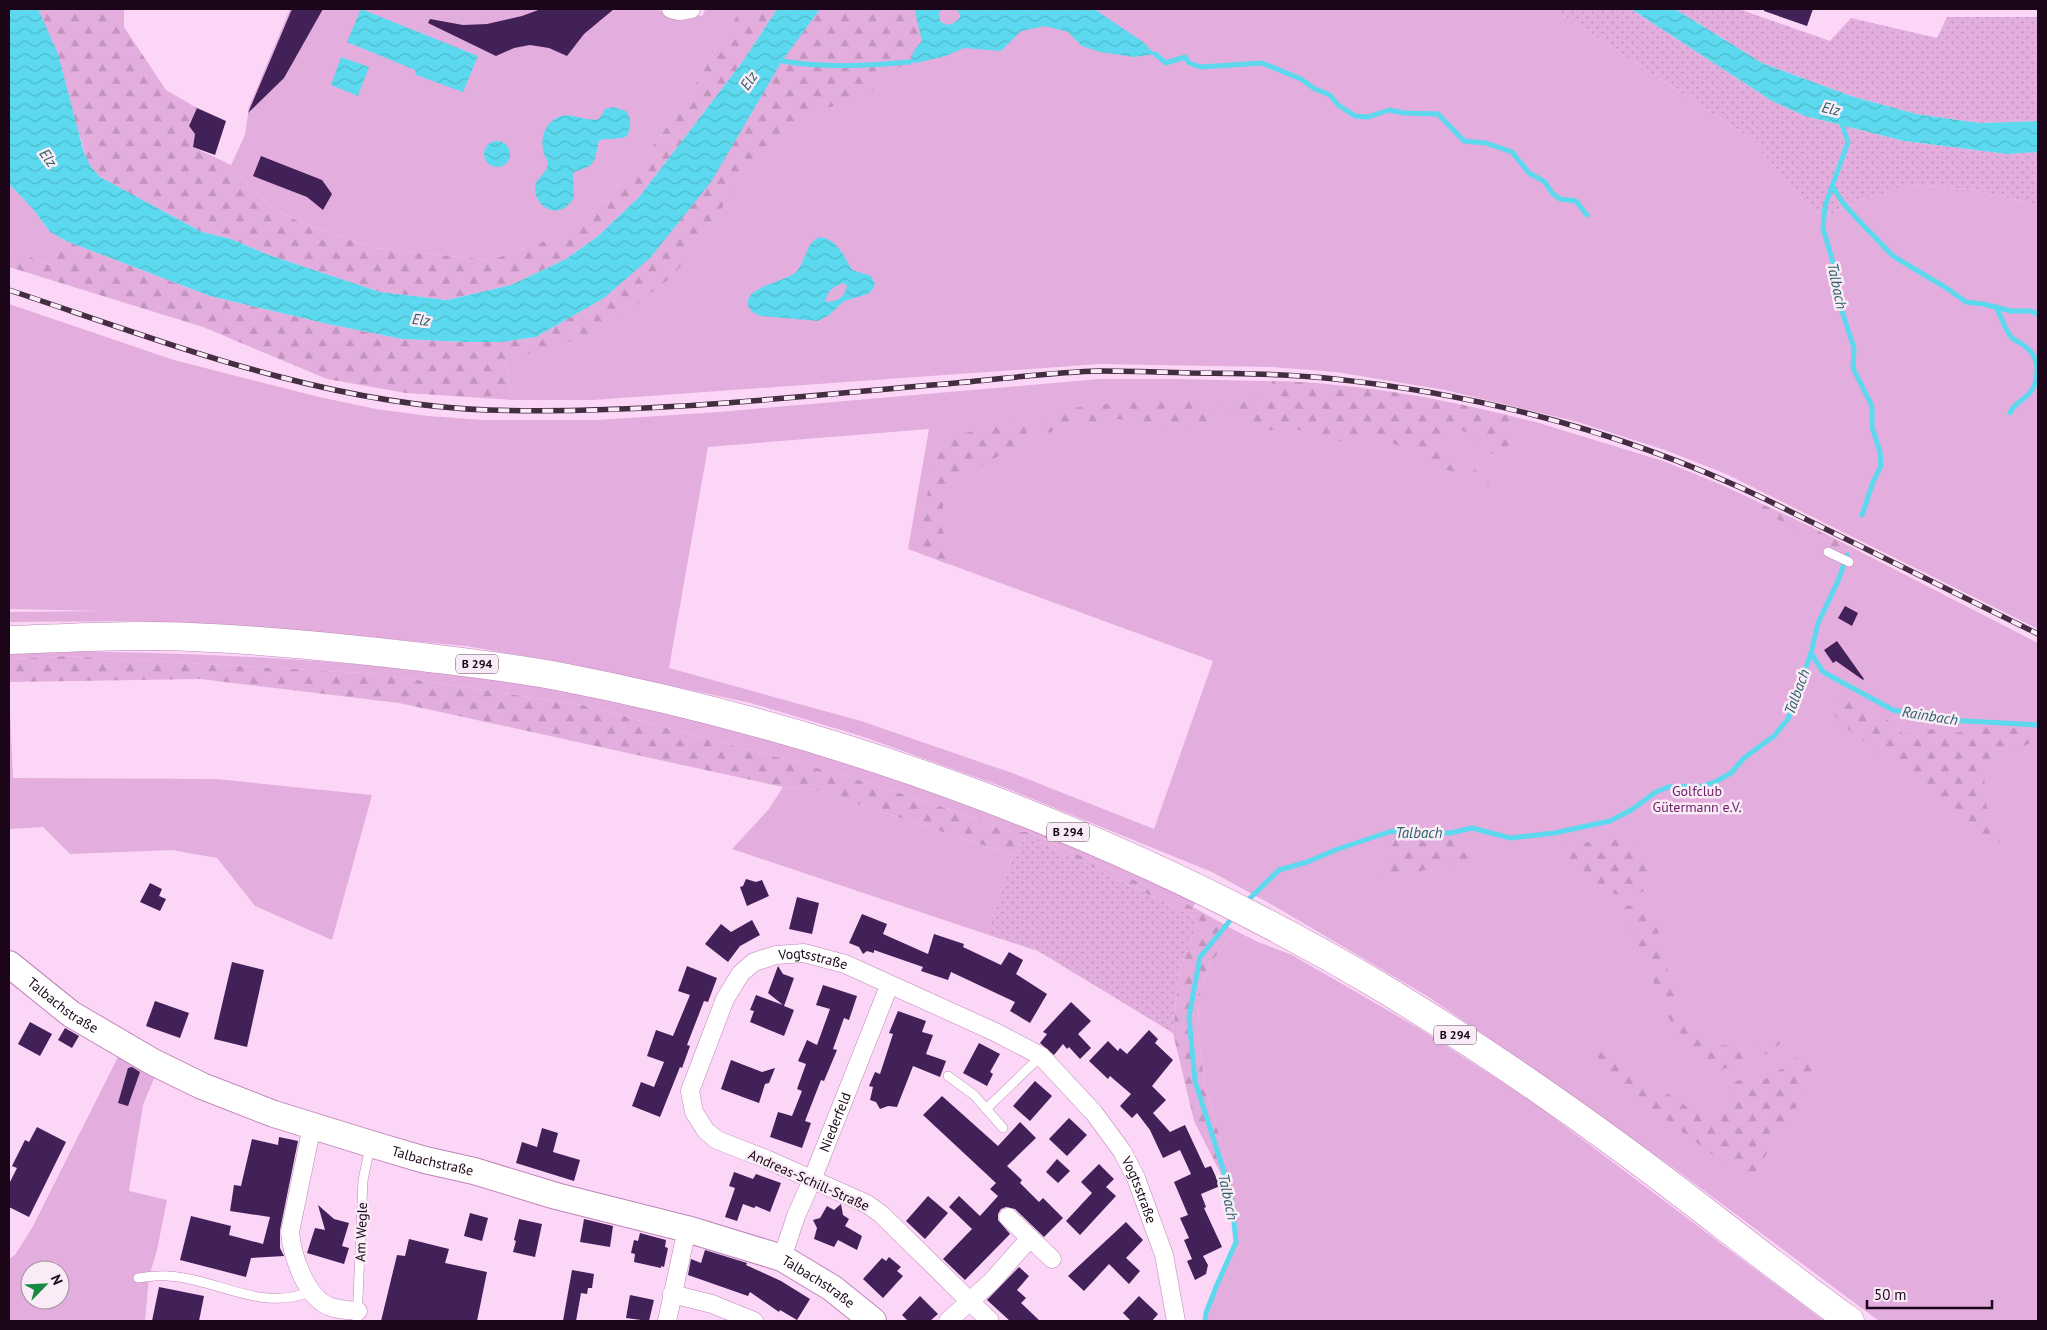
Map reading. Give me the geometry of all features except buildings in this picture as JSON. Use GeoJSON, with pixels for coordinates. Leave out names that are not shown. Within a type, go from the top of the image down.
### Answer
{"type":"FeatureCollection","features":[{"type":"Feature","properties":{"kind":"highway","name":"B 294"},"geometry":{"type":"LineString","coordinates":[[9,640],[113,636],[275,642],[374,651],[560,677],[739,718],[932,778],[1066,831],[1202,890],[1271,925],[1386,990],[1526,1080],[1632,1156],[1850,1321]]}},
{"type":"Feature","properties":{"kind":"street"},"geometry":{"type":"LineString","coordinates":[[672,13],[691,9]]}},
{"type":"Feature","properties":{"kind":"street","name":"Vogtsstraße"},"geometry":{"type":"LineString","coordinates":[[706,1131],[694,1112],[690,1091],[725,999],[741,972],[754,962],[776,954],[804,953],[844,964],[889,986],[995,1032],[1041,1056],[1094,1113],[1122,1151],[1136,1178],[1164,1255],[1176,1321]]}},
{"type":"Feature","properties":{"kind":"street","name":"Talbachstraße"},"geometry":{"type":"LineString","coordinates":[[9,964],[71,1014],[153,1062],[211,1089],[274,1114],[370,1144],[425,1160],[474,1171],[556,1196],[687,1229],[782,1258],[832,1288],[873,1321]]}},
{"type":"Feature","properties":{"kind":"street","name":"Niederfeld"},"geometry":{"type":"LineString","coordinates":[[782,1258],[796,1216],[889,986]]}},
{"type":"Feature","properties":{"kind":"street"},"geometry":{"type":"LineString","coordinates":[[312,1126],[290,1232],[292,1248],[298,1268],[312,1291],[329,1307],[358,1316]]}},
{"type":"Feature","properties":{"kind":"street","name":"Andreas-Schill-Straße"},"geometry":{"type":"LineString","coordinates":[[706,1131],[718,1140],[867,1204],[881,1214],[990,1321]]}},
{"type":"Feature","properties":{"kind":"street"},"geometry":{"type":"LineString","coordinates":[[1008,1217],[1052,1258]]}},
{"type":"Feature","properties":{"kind":"street"},"geometry":{"type":"LineString","coordinates":[[666,1321],[687,1229]]}},
{"type":"Feature","properties":{"kind":"street"},"geometry":{"type":"LineString","coordinates":[[948,1321],[970,1302],[1030,1238]]}},
{"type":"Feature","properties":{"kind":"street"},"geometry":{"type":"LineString","coordinates":[[672,1294],[712,1304],[754,1321]]}},
{"type":"Feature","properties":{"kind":"lane"},"geometry":{"type":"LineString","coordinates":[[1828,552],[1845,560]]}},
{"type":"Feature","properties":{"kind":"lane"},"geometry":{"type":"LineString","coordinates":[[986,1109],[1041,1056]]}},
{"type":"Feature","properties":{"kind":"lane"},"geometry":{"type":"LineString","coordinates":[[948,1076],[974,1095],[1003,1128]]}},
{"type":"Feature","properties":{"kind":"lane","name":"Am Wegle"},"geometry":{"type":"LineString","coordinates":[[358,1316],[363,1180],[370,1144]]}},
{"type":"Feature","properties":{"kind":"lane"},"geometry":{"type":"LineString","coordinates":[[138,1278],[168,1276],[272,1299],[285,1299],[312,1291]]}},
{"type":"Feature","properties":{"kind":"green space"},"geometry":{"type":"Polygon","coordinates":[[[38,9],[124,9],[124,27],[166,90],[197,108],[189,126],[195,134],[193,147],[231,165],[247,184],[274,209],[302,223],[374,248],[491,260],[540,243],[580,223],[639,165],[684,102],[741,9],[777,9],[743,61],[639,197],[598,236],[566,259],[511,285],[447,300],[380,292],[269,255],[231,239],[202,232],[100,177],[86,159],[38,9]]]}},
{"type":"Feature","properties":{"kind":"green space"},"geometry":{"type":"Polygon","coordinates":[[[290,9],[648,9],[702,16],[706,9],[741,9],[684,102],[661,135],[639,165],[604,201],[580,223],[540,243],[491,260],[374,248],[302,223],[274,209],[247,184],[231,165],[245,135],[249,107],[290,9]]]}},
{"type":"Feature","properties":{"kind":"green space"},"geometry":{"type":"Polygon","coordinates":[[[820,9],[1553,9],[1750,138],[1813,212],[1832,214],[1856,201],[1910,185],[1969,189],[2038,205],[2038,629],[1726,474],[1665,450],[1578,422],[1445,390],[1336,372],[1272,367],[1100,364],[593,400],[512,400],[505,359],[604,298],[820,9]]]}},
{"type":"Feature","properties":{"kind":"green space"},"geometry":{"type":"Polygon","coordinates":[[[820,9],[839,9],[844,11],[915,9],[922,41],[915,49],[909,62],[883,76],[877,87],[860,100],[800,114],[746,174],[674,275],[623,315],[588,334],[551,349],[505,359],[512,400],[406,393],[327,379],[203,327],[9,267],[9,248],[50,265],[66,241],[210,296],[328,324],[402,339],[502,342],[536,337],[604,298],[650,258],[711,182],[782,61],[820,9]]]}},
{"type":"Feature","properties":{"kind":"green space"},"geometry":{"type":"Polygon","coordinates":[[[1553,9],[1631,9],[1772,101],[1805,116],[1904,141],[2007,154],[2038,152],[2038,205],[1969,189],[1911,185],[1856,201],[1832,214],[1813,212],[1750,138],[1553,9]]]}},
{"type":"Feature","properties":{"kind":"green space"},"geometry":{"type":"Polygon","coordinates":[[[1675,9],[1739,9],[1830,41],[1851,18],[1937,38],[1947,17],[2038,17],[2038,121],[1980,123],[1916,114],[1851,96],[1762,63],[1675,9]]]}},
{"type":"Feature","properties":{"kind":"green space"},"geometry":{"type":"Polygon","coordinates":[[[9,184],[32,208],[50,232],[66,241],[50,265],[9,248],[9,184]]]}},
{"type":"Feature","properties":{"kind":"green space","name":"Golfclub Gütermann e.V."},"geometry":{"type":"Polygon","coordinates":[[[9,304],[174,360],[319,397],[376,409],[428,416],[484,420],[597,420],[719,412],[1100,379],[1303,382],[1432,399],[1536,422],[1663,461],[1722,485],[1820,531],[2038,643],[2038,1321],[1879,1321],[1675,1169],[1496,1043],[1427,996],[1276,907],[1212,872],[1003,787],[861,736],[751,703],[564,663],[466,646],[347,635],[138,621],[9,622],[9,612],[102,611],[9,609],[9,304]],[[929,429],[708,447],[669,668],[861,721],[1012,773],[1154,829],[1213,661],[908,549],[929,429]]]}},
{"type":"Feature","properties":{"kind":"green space"},"geometry":{"type":"Polygon","coordinates":[[[1272,381],[1303,382],[1395,392],[1515,417],[1509,446],[1502,451],[1492,454],[1485,450],[1481,442],[1468,432],[1447,430],[1439,438],[1453,457],[1487,476],[1489,484],[1486,487],[1462,474],[1439,468],[1414,452],[1387,441],[1370,438],[1318,443],[1300,430],[1269,430],[1253,427],[1238,420],[1224,410],[1213,398],[1271,396],[1272,381]]]}},
{"type":"Feature","properties":{"kind":"green space"},"geometry":{"type":"Polygon","coordinates":[[[1199,399],[1221,415],[1217,425],[1207,430],[1197,431],[1185,424],[1153,427],[1137,421],[1119,419],[1060,424],[1050,433],[1044,428],[1041,420],[1041,414],[1080,407],[1199,399]]]}},
{"type":"Feature","properties":{"kind":"green space"},"geometry":{"type":"Polygon","coordinates":[[[1028,417],[1028,431],[1016,446],[974,470],[955,485],[945,497],[940,521],[945,539],[953,555],[950,565],[917,552],[934,458],[947,442],[962,434],[1028,417]]]}},
{"type":"Feature","properties":{"kind":"green space"},"geometry":{"type":"Polygon","coordinates":[[[1743,495],[1847,545],[1843,552],[1749,505],[1743,495]]]}},
{"type":"Feature","properties":{"kind":"green space"},"geometry":{"type":"Polygon","coordinates":[[[66,651],[288,659],[436,672],[509,682],[654,710],[797,748],[937,794],[1029,829],[1196,902],[1193,907],[1028,832],[1011,832],[940,806],[843,775],[582,705],[378,674],[67,656],[9,659],[9,653],[66,651]]]}},
{"type":"Feature","properties":{"kind":"green space"},"geometry":{"type":"Polygon","coordinates":[[[67,656],[378,674],[582,705],[843,775],[940,806],[1011,832],[1028,832],[1193,907],[1236,931],[1210,963],[1199,998],[1198,1034],[1205,1087],[1224,1152],[1231,1194],[1194,1121],[1173,1033],[1179,971],[1199,919],[1027,836],[1013,855],[815,790],[783,787],[399,703],[200,679],[9,682],[9,659],[67,656]]]}},
{"type":"Feature","properties":{"kind":"green space"},"geometry":{"type":"Polygon","coordinates":[[[9,690],[13,778],[216,779],[372,795],[332,940],[255,906],[217,858],[172,850],[70,854],[43,827],[9,829],[9,690]]]}},
{"type":"Feature","properties":{"kind":"green space"},"geometry":{"type":"Polygon","coordinates":[[[1835,696],[1846,698],[1881,714],[1903,734],[1933,729],[1955,733],[1987,727],[2038,729],[2038,739],[1995,761],[1986,768],[1983,796],[2000,842],[1996,844],[1951,812],[1843,725],[1830,710],[1827,702],[1835,696]]]}},
{"type":"Feature","properties":{"kind":"green space"},"geometry":{"type":"Polygon","coordinates":[[[783,787],[815,790],[1013,855],[986,934],[732,849],[769,809],[783,787]]]}},
{"type":"Feature","properties":{"kind":"green space"},"geometry":{"type":"Polygon","coordinates":[[[1027,836],[1199,919],[1179,971],[1173,1033],[1038,951],[986,934],[1013,855],[1027,836]]]}},
{"type":"Feature","properties":{"kind":"green space"},"geometry":{"type":"Polygon","coordinates":[[[1447,837],[1474,862],[1465,866],[1452,864],[1431,868],[1386,882],[1378,872],[1396,839],[1447,837]]]}},
{"type":"Feature","properties":{"kind":"green space"},"geometry":{"type":"Polygon","coordinates":[[[1607,839],[1629,842],[1637,845],[1642,850],[1648,864],[1651,886],[1639,894],[1626,896],[1613,894],[1600,888],[1577,869],[1563,846],[1607,839]]]}},
{"type":"Feature","properties":{"kind":"green space"},"geometry":{"type":"Polygon","coordinates":[[[1648,905],[1659,934],[1676,1005],[1691,1032],[1701,1040],[1711,1044],[1749,1048],[1778,1039],[1780,1044],[1748,1065],[1724,1068],[1714,1079],[1705,1062],[1697,1058],[1686,1047],[1675,1032],[1621,906],[1648,905]]]}},
{"type":"Feature","properties":{"kind":"green space"},"geometry":{"type":"Polygon","coordinates":[[[1236,931],[1292,955],[1420,1029],[1530,1100],[1824,1321],[1205,1321],[1206,1313],[1216,1287],[1236,1241],[1224,1152],[1205,1087],[1198,1034],[1199,998],[1210,963],[1236,931]]]}},
{"type":"Feature","properties":{"kind":"green space"},"geometry":{"type":"Polygon","coordinates":[[[1600,1040],[1630,1065],[1638,1076],[1706,1120],[1717,1116],[1726,1108],[1729,1100],[1729,1083],[1740,1080],[1746,1084],[1762,1080],[1787,1065],[1808,1048],[1816,1060],[1818,1072],[1749,1182],[1608,1076],[1598,1059],[1597,1051],[1600,1040]]]}},
{"type":"Feature","properties":{"kind":"green space"},"geometry":{"type":"Polygon","coordinates":[[[118,1057],[157,1071],[143,1105],[129,1191],[167,1200],[157,1250],[149,1277],[145,1321],[9,1321],[9,1259],[15,1255],[32,1228],[118,1057]]]}},
{"type":"Feature","properties":{"kind":"water","name":"Elz"},"geometry":{"type":"Polygon","coordinates":[[[9,9],[38,9],[58,54],[84,153],[91,167],[100,177],[202,232],[231,239],[269,255],[380,292],[447,300],[511,285],[566,259],[598,236],[639,197],[743,61],[777,9],[820,9],[782,61],[711,182],[650,258],[604,298],[536,337],[502,342],[466,342],[402,339],[328,324],[210,296],[66,241],[50,232],[32,208],[9,184],[9,9]]]}},
{"type":"Feature","properties":{"kind":"water"},"geometry":{"type":"Polygon","coordinates":[[[361,9],[478,56],[463,92],[416,75],[415,70],[347,42],[361,9]]]}},
{"type":"Feature","properties":{"kind":"water"},"geometry":{"type":"Polygon","coordinates":[[[915,9],[942,9],[939,13],[940,21],[948,25],[960,18],[960,14],[956,9],[1094,9],[1143,42],[1155,54],[1134,57],[1100,52],[1082,46],[1068,32],[1045,26],[1021,31],[1001,51],[964,48],[946,56],[916,63],[909,62],[915,49],[922,41],[915,9]]]}},
{"type":"Feature","properties":{"kind":"water","name":"Elz"},"geometry":{"type":"Polygon","coordinates":[[[1631,9],[1675,9],[1762,63],[1851,96],[1916,114],[1980,123],[2038,121],[2038,152],[2007,154],[1904,141],[1805,116],[1772,101],[1631,9]]]}},
{"type":"Feature","properties":{"kind":"water"},"geometry":{"type":"Polygon","coordinates":[[[341,57],[369,67],[358,96],[331,85],[341,57]]]}},
{"type":"Feature","properties":{"kind":"water"},"geometry":{"type":"Polygon","coordinates":[[[613,107],[626,111],[628,114],[630,123],[627,136],[599,140],[595,159],[590,166],[574,172],[574,198],[568,206],[554,210],[545,207],[536,196],[535,187],[548,164],[542,143],[545,130],[551,122],[560,116],[599,119],[605,109],[613,107]]]}},
{"type":"Feature","properties":{"kind":"water"},"geometry":{"type":"Polygon","coordinates":[[[497,141],[506,145],[510,154],[506,163],[497,167],[488,163],[484,154],[488,145],[497,141]]]}},
{"type":"Feature","properties":{"kind":"water"},"geometry":{"type":"Polygon","coordinates":[[[820,237],[836,245],[852,270],[871,276],[875,284],[873,289],[868,294],[844,301],[829,315],[818,321],[761,316],[753,312],[748,304],[749,298],[753,293],[797,271],[803,262],[808,248],[820,237]],[[845,283],[834,287],[829,292],[825,302],[839,299],[847,287],[845,283]]]}},
{"type":"Feature","properties":{"kind":"waterway"},"geometry":{"type":"LineString","coordinates":[[1155,54],[1166,63],[1185,57],[1189,63],[1201,67],[1262,63],[1301,79],[1315,89],[1330,95],[1338,105],[1355,116],[1368,117],[1389,110],[1404,113],[1438,114],[1464,141],[1486,143],[1512,152],[1529,173],[1545,182],[1552,193],[1560,199],[1576,201],[1587,215]]}},
{"type":"Feature","properties":{"kind":"waterway"},"geometry":{"type":"LineString","coordinates":[[782,61],[846,66],[909,62]]}},
{"type":"Feature","properties":{"kind":"waterway","name":"Talbach"},"geometry":{"type":"LineString","coordinates":[[1841,121],[1848,142],[1825,206],[1823,228],[1838,280],[1838,299],[1854,348],[1853,368],[1872,406],[1872,427],[1880,452],[1881,466],[1873,482],[1862,515]]}},
{"type":"Feature","properties":{"kind":"waterway"},"geometry":{"type":"LineString","coordinates":[[1833,187],[1843,203],[1893,256],[1966,302],[2011,311],[2030,311],[2038,314]]}},
{"type":"Feature","properties":{"kind":"waterway"},"geometry":{"type":"LineString","coordinates":[[1996,307],[2012,338],[2032,353],[2037,367],[2036,378],[2031,392],[2010,413]]}},
{"type":"Feature","properties":{"kind":"waterway","name":"Talbach"},"geometry":{"type":"LineString","coordinates":[[1245,903],[1279,870],[1307,862],[1338,849],[1392,831],[1450,833],[1472,828],[1510,838],[1554,833],[1610,821],[1631,810],[1656,792],[1668,787],[1703,786],[1731,773],[1744,758],[1774,736],[1788,719],[1811,653],[1818,623],[1838,581],[1847,555]]}},
{"type":"Feature","properties":{"kind":"waterway","name":"Rainbach"},"geometry":{"type":"LineString","coordinates":[[1811,653],[1823,672],[1893,710],[1948,720],[2038,725]]}},
{"type":"Feature","properties":{"kind":"waterway","name":"Talbach"},"geometry":{"type":"LineString","coordinates":[[1205,1321],[1206,1313],[1216,1287],[1236,1242],[1231,1194],[1195,1081],[1189,1017],[1200,957],[1233,917]]}},
{"type":"Feature","properties":{"kind":"railway"},"geometry":{"type":"LineString","coordinates":[[9,290],[185,349],[305,383],[365,396],[426,405],[488,410],[547,411],[664,407],[781,399],[1046,374],[1100,371],[1299,376],[1391,386],[1502,407],[1610,437],[1664,456],[1767,500],[2038,634]]}}]}
